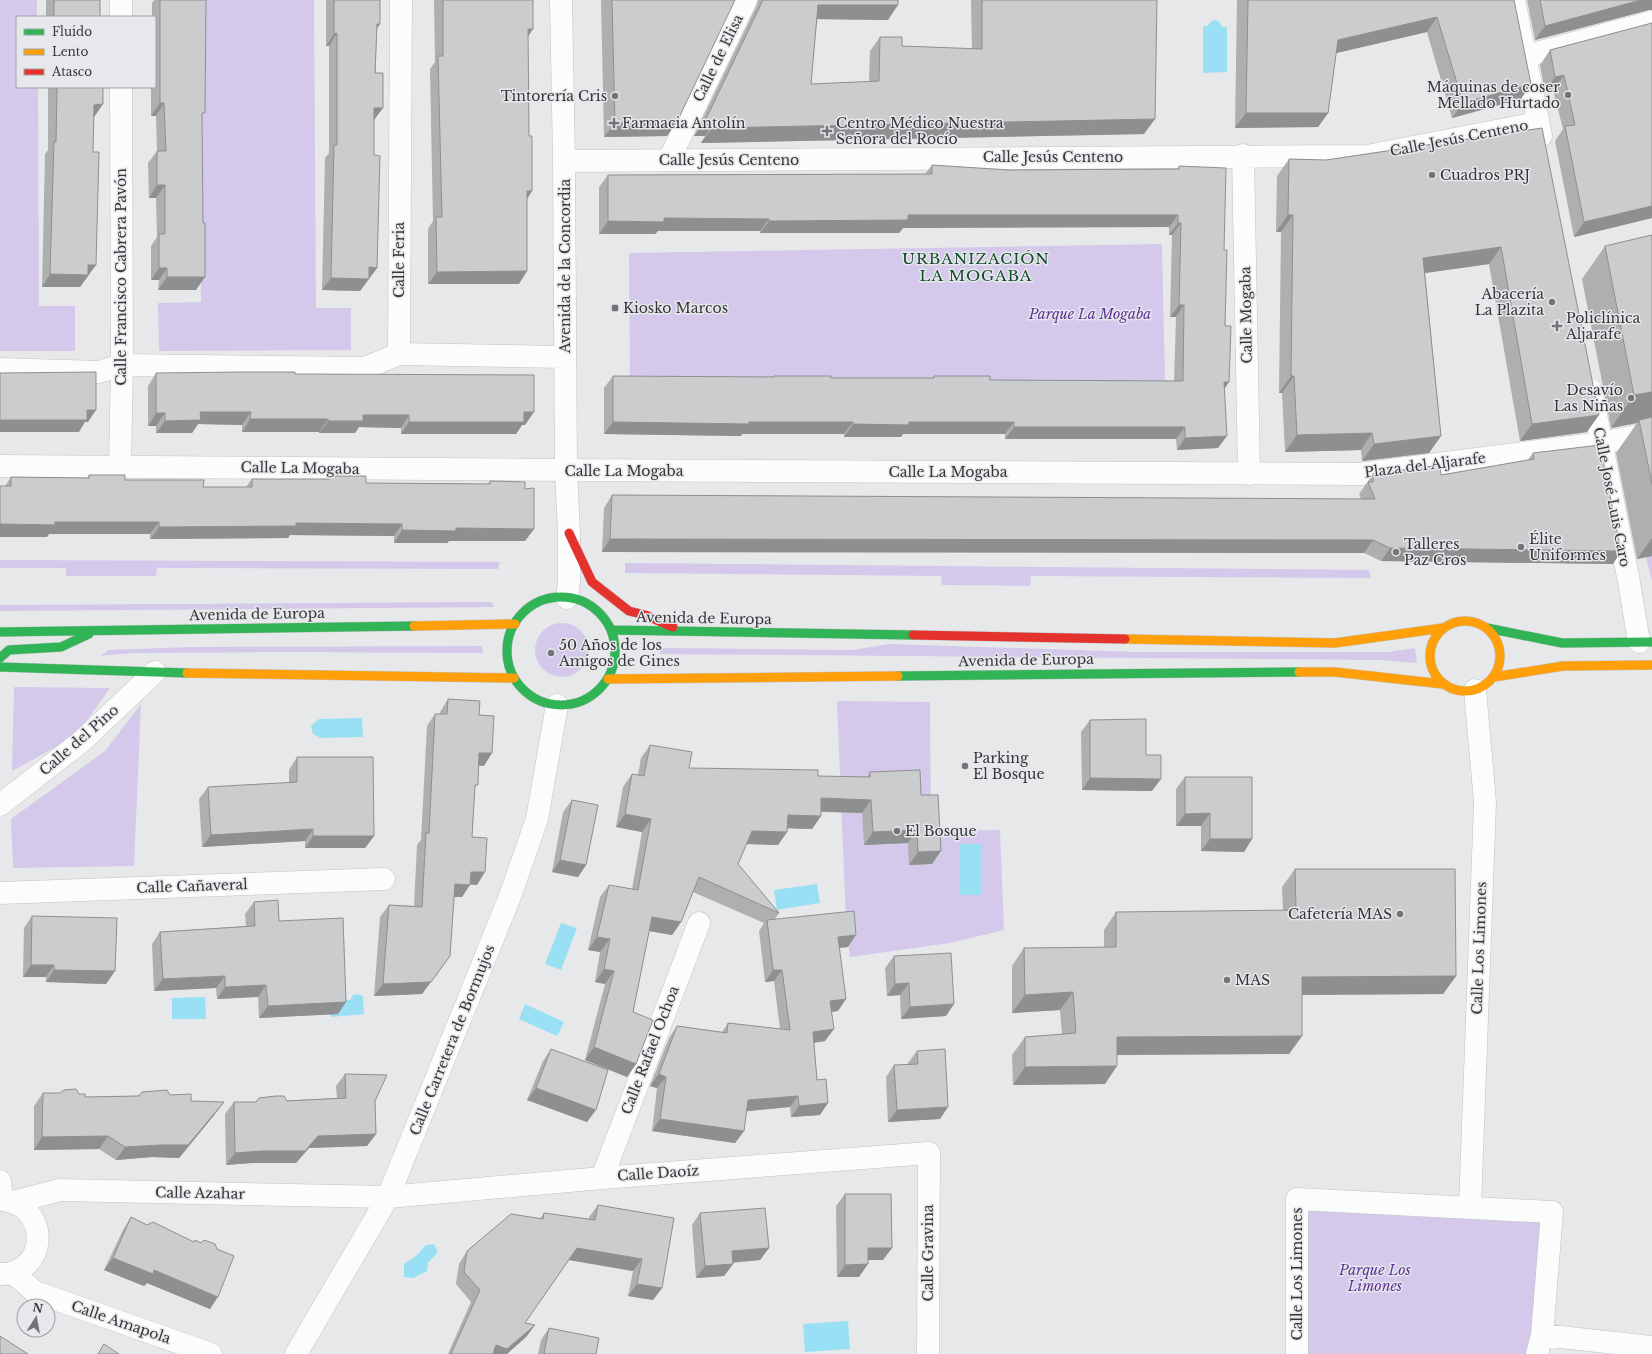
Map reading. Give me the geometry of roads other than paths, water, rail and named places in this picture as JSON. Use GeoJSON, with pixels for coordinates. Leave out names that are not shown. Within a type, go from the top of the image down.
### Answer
{"type":"FeatureCollection","features":[{"type":"Feature","properties":{"kind":"main road"},"geometry":{"type":"LineString","coordinates":[[569,533],[592,582],[629,611],[645,615],[685,632]]}},
{"type":"Feature","properties":{"kind":"main road"},"geometry":{"type":"LineString","coordinates":[[551,598],[567,598],[581,601],[594,608],[604,617],[611,630],[616,646],[615,663],[608,678],[599,690],[587,700],[572,705],[557,705],[540,701],[525,692],[514,678],[509,665],[507,651],[509,637],[515,624],[525,612],[537,603],[551,598]]}},
{"type":"Feature","properties":{"kind":"main road"},"geometry":{"type":"LineString","coordinates":[[1464,620],[1476,622],[1487,628],[1494,635],[1499,645],[1501,656],[1499,667],[1494,677],[1486,685],[1476,690],[1453,690],[1436,676],[1432,666],[1430,656],[1434,640],[1444,628],[1454,622],[1464,620]]}},
{"type":"Feature","properties":{"kind":"main road","name":"Avenida de Europa"},"geometry":{"type":"LineString","coordinates":[[0,632],[515,624]]}},
{"type":"Feature","properties":{"kind":"main road","name":"Avenida de Europa"},"geometry":{"type":"LineString","coordinates":[[611,630],[1335,643],[1444,628]]}},
{"type":"Feature","properties":{"kind":"main road"},"geometry":{"type":"LineString","coordinates":[[1487,628],[1562,643],[1645,642]]}},
{"type":"Feature","properties":{"kind":"main road"},"geometry":{"type":"LineString","coordinates":[[0,658],[9,650],[61,647],[96,631]]}},
{"type":"Feature","properties":{"kind":"main road"},"geometry":{"type":"LineString","coordinates":[[1494,677],[1563,666],[1652,665]]}},
{"type":"Feature","properties":{"kind":"main road"},"geometry":{"type":"LineString","coordinates":[[0,667],[155,672],[514,678]]}},
{"type":"Feature","properties":{"kind":"main road","name":"Avenida de Europa"},"geometry":{"type":"LineString","coordinates":[[608,678],[1335,672],[1444,684]]}},
{"type":"Feature","properties":{"kind":"street"},"geometry":{"type":"LineString","coordinates":[[121,0],[121,16]]}},
{"type":"Feature","properties":{"kind":"street","name":"Calle Feria"},"geometry":{"type":"LineString","coordinates":[[399,354],[401,0]]}},
{"type":"Feature","properties":{"kind":"street","name":"Avenida de la Concordia"},"geometry":{"type":"LineString","coordinates":[[561,0],[564,161],[566,470],[569,533],[569,582],[567,598]]}},
{"type":"Feature","properties":{"kind":"street","name":"Calle de Elisa"},"geometry":{"type":"LineString","coordinates":[[669,160],[746,0]]}},
{"type":"Feature","properties":{"kind":"street"},"geometry":{"type":"LineString","coordinates":[[1514,0],[1544,154]]}},
{"type":"Feature","properties":{"kind":"street"},"geometry":{"type":"LineString","coordinates":[[1525,56],[1652,22]]}},
{"type":"Feature","properties":{"kind":"street","name":"Calle Francisco Cabrera Pavón"},"geometry":{"type":"LineString","coordinates":[[120,466],[122,365],[122,88]]}},
{"type":"Feature","properties":{"kind":"street","name":"Calle Jesús Centeno"},"geometry":{"type":"LineString","coordinates":[[564,161],[1243,155],[1367,156],[1538,123]]}},
{"type":"Feature","properties":{"kind":"street","name":"Calle Mogaba"},"geometry":{"type":"LineString","coordinates":[[1243,155],[1248,474]]}},
{"type":"Feature","properties":{"kind":"street"},"geometry":{"type":"LineString","coordinates":[[0,369],[99,372],[122,365],[365,368],[399,354],[565,357]]}},
{"type":"Feature","properties":{"kind":"street","name":"Calle José Luis Caro"},"geometry":{"type":"LineString","coordinates":[[1588,372],[1629,582],[1645,642]]}},
{"type":"Feature","properties":{"kind":"street","name":"Plaza del Aljarafe"},"geometry":{"type":"LineString","coordinates":[[1248,474],[1360,474],[1601,442],[1652,433]]}},
{"type":"Feature","properties":{"kind":"street","name":"Calle La Mogaba"},"geometry":{"type":"LineString","coordinates":[[0,466],[1248,474]]}},
{"type":"Feature","properties":{"kind":"street","name":"Calle del Pino"},"geometry":{"type":"LineString","coordinates":[[0,805],[82,741],[155,672]]}},
{"type":"Feature","properties":{"kind":"street","name":"Calle Los Limones"},"geometry":{"type":"LineString","coordinates":[[1470,1207],[1485,802],[1476,690]]}},
{"type":"Feature","properties":{"kind":"street","name":"Calle Carretera de Bormujos"},"geometry":{"type":"LineString","coordinates":[[296,1354],[388,1197],[509,899],[537,820],[557,705]]}},
{"type":"Feature","properties":{"kind":"street","name":"Calle Cañaveral"},"geometry":{"type":"LineString","coordinates":[[0,893],[384,879]]}},
{"type":"Feature","properties":{"kind":"street","name":"Calle Rafael Ochoa"},"geometry":{"type":"LineString","coordinates":[[602,1178],[699,923]]}},
{"type":"Feature","properties":{"kind":"street","name":"Calle Daoíz"},"geometry":{"type":"LineString","coordinates":[[388,1197],[602,1178],[929,1153]]}},
{"type":"Feature","properties":{"kind":"street","name":"Calle Gravina"},"geometry":{"type":"LineString","coordinates":[[928,1354],[929,1153]]}},
{"type":"Feature","properties":{"kind":"street","name":"Calle Azahar"},"geometry":{"type":"LineString","coordinates":[[4,1196],[60,1190],[388,1197]]}},
{"type":"Feature","properties":{"kind":"street"},"geometry":{"type":"LineString","coordinates":[[4,1196],[23,1207],[31,1216],[36,1226],[38,1237],[37,1249],[32,1259],[23,1267],[7,1274]]}},
{"type":"Feature","properties":{"kind":"street","name":"Calle Los Limones"},"geometry":{"type":"LineString","coordinates":[[1297,1354],[1297,1199],[1552,1212],[1540,1344]]}},
{"type":"Feature","properties":{"kind":"street","name":"Calle Amapola"},"geometry":{"type":"LineString","coordinates":[[7,1274],[34,1292],[211,1354]]}},
{"type":"Feature","properties":{"kind":"street"},"geometry":{"type":"LineString","coordinates":[[1540,1344],[1652,1347]]}},
{"type":"Feature","properties":{"kind":"water"},"geometry":{"type":"Polygon","coordinates":[[[1215,20],[1219,21],[1222,27],[1227,27],[1227,72],[1203,73],[1203,26],[1208,26],[1210,22],[1215,20]]]}},
{"type":"Feature","properties":{"kind":"water"},"geometry":{"type":"Polygon","coordinates":[[[362,718],[363,737],[321,738],[313,734],[311,726],[319,719],[362,718]]]}},
{"type":"Feature","properties":{"kind":"water"},"geometry":{"type":"Polygon","coordinates":[[[959,844],[982,844],[982,895],[960,895],[959,844]]]}},
{"type":"Feature","properties":{"kind":"water"},"geometry":{"type":"Polygon","coordinates":[[[817,884],[820,903],[777,910],[774,890],[817,884]]]}},
{"type":"Feature","properties":{"kind":"water"},"geometry":{"type":"Polygon","coordinates":[[[561,923],[577,928],[561,970],[545,964],[561,923]]]}},
{"type":"Feature","properties":{"kind":"water"},"geometry":{"type":"Polygon","coordinates":[[[357,994],[363,996],[364,1014],[331,1017],[330,1002],[350,1000],[353,995],[357,994]]]}},
{"type":"Feature","properties":{"kind":"water"},"geometry":{"type":"Polygon","coordinates":[[[205,997],[206,1019],[172,1019],[172,998],[205,997]]]}},
{"type":"Feature","properties":{"kind":"water"},"geometry":{"type":"Polygon","coordinates":[[[525,1004],[564,1022],[557,1036],[519,1019],[525,1004]]]}},
{"type":"Feature","properties":{"kind":"water"},"geometry":{"type":"Polygon","coordinates":[[[434,1244],[438,1252],[428,1263],[427,1271],[413,1278],[404,1277],[404,1264],[416,1256],[426,1245],[434,1244]]]}},
{"type":"Feature","properties":{"kind":"water"},"geometry":{"type":"Polygon","coordinates":[[[848,1321],[850,1349],[805,1352],[803,1324],[848,1321]]]}},
{"type":"Feature","properties":{"kind":"place","name":"Máquinas de coser Mellado Hurtado"},"geometry":{"type":"Point","coordinates":[1568,95]}},
{"type":"Feature","properties":{"kind":"place","name":"Tintorería Cris"},"geometry":{"type":"Point","coordinates":[615,96]}},
{"type":"Feature","properties":{"kind":"place","name":"Farmacia Antolín"},"geometry":{"type":"Point","coordinates":[614,123]}},
{"type":"Feature","properties":{"kind":"place","name":"Centro Médico Nuestra Señora del Rocío"},"geometry":{"type":"Point","coordinates":[827,131]}},
{"type":"Feature","properties":{"kind":"place","name":"Cuadros PRJ"},"geometry":{"type":"Point","coordinates":[1432,175]}},
{"type":"Feature","properties":{"kind":"place","name":"Abacería La Plazita"},"geometry":{"type":"Point","coordinates":[1552,302]}},
{"type":"Feature","properties":{"kind":"place","name":"Kiosko Marcos"},"geometry":{"type":"Point","coordinates":[615,308]}},
{"type":"Feature","properties":{"kind":"place","name":"Policlínica Aljarafe"},"geometry":{"type":"Point","coordinates":[1557,326]}},
{"type":"Feature","properties":{"kind":"place","name":"Desavío Las Niñas"},"geometry":{"type":"Point","coordinates":[1631,398]}},
{"type":"Feature","properties":{"kind":"place","name":"Élite Uniformes"},"geometry":{"type":"Point","coordinates":[1521,547]}},
{"type":"Feature","properties":{"kind":"place","name":"Talleres Paz Cros"},"geometry":{"type":"Point","coordinates":[1396,552]}},
{"type":"Feature","properties":{"kind":"place","name":"50 Años de los Amigos de Gines"},"geometry":{"type":"Point","coordinates":[551,653]}},
{"type":"Feature","properties":{"kind":"place","name":"Parking El Bosque"},"geometry":{"type":"Point","coordinates":[965,766]}},
{"type":"Feature","properties":{"kind":"place","name":"El Bosque"},"geometry":{"type":"Point","coordinates":[897,831]}},
{"type":"Feature","properties":{"kind":"place","name":"Cafetería MAS"},"geometry":{"type":"Point","coordinates":[1400,914]}},
{"type":"Feature","properties":{"kind":"place","name":"MAS"},"geometry":{"type":"Point","coordinates":[1227,980]}},
{"type":"Feature","properties":{"kind":"district","name":"URBANIZACIÓN LA MOGABA"},"geometry":{"type":"Point","coordinates":[976,268]}},
{"type":"Feature","properties":{"kind":"park label","name":"Parque La Mogaba"},"geometry":{"type":"Point","coordinates":[1090,314]}},
{"type":"Feature","properties":{"kind":"park label","name":"Parque Los Limones"},"geometry":{"type":"Point","coordinates":[1375,1278]}}]}
